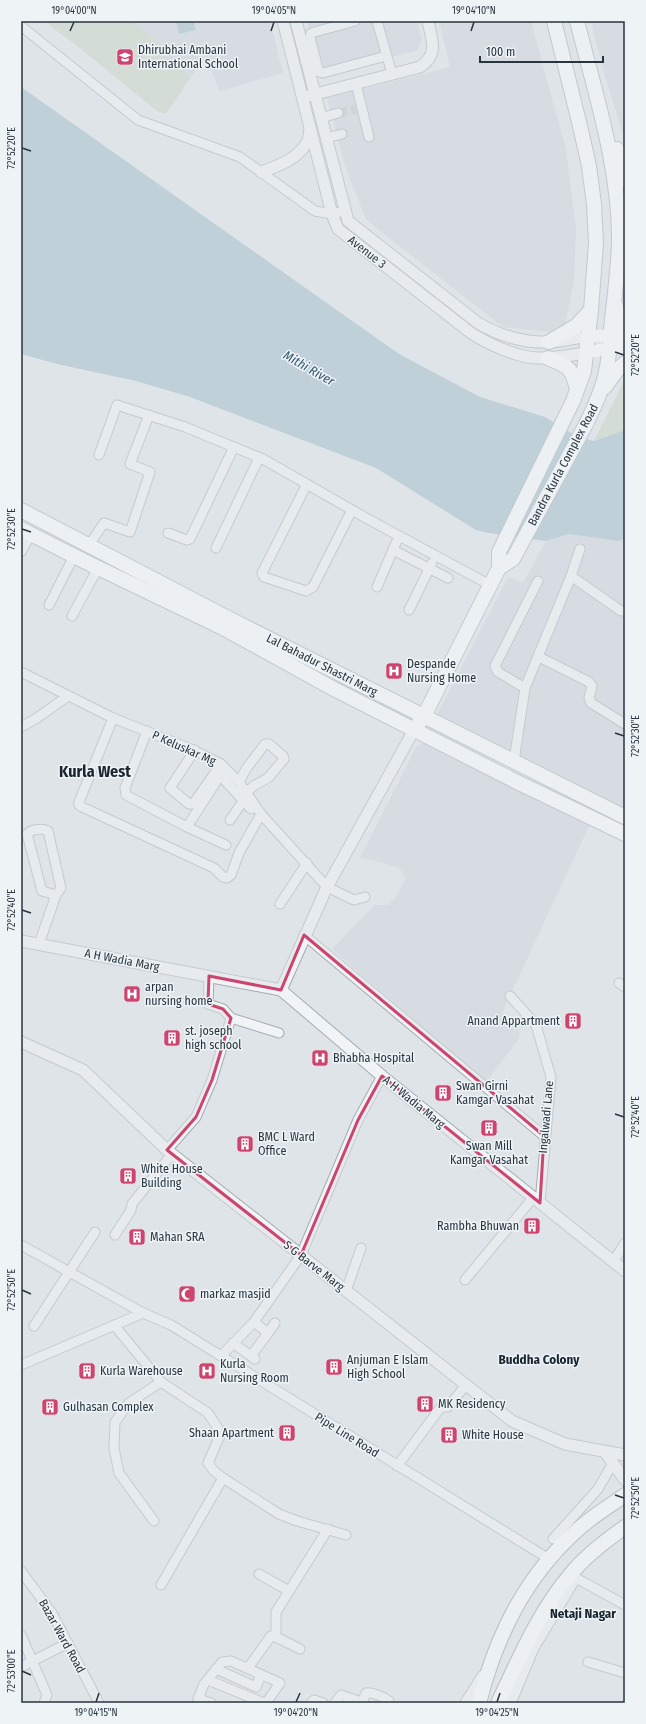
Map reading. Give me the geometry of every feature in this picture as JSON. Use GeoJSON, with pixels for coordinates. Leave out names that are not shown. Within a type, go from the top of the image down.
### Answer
{"type":"FeatureCollection","features":[{"type":"Feature","properties":{"kind":"main road","name":"Bandra Kurla Complex Road"},"geometry":{"type":"LineString","coordinates":[[499,568],[498,552],[564,418],[584,371],[591,310],[596,243],[594,204],[589,166],[582,133],[554,21]]}},
{"type":"Feature","properties":{"kind":"main road","name":"Bandra Kurla Complex Road"},"geometry":{"type":"LineString","coordinates":[[414,730],[424,716],[499,568],[513,559],[585,426],[598,397],[605,376],[615,294],[619,243],[616,202],[611,162],[577,21]]}},
{"type":"Feature","properties":{"kind":"main road"},"geometry":{"type":"LineString","coordinates":[[583,21],[625,181]]}},
{"type":"Feature","properties":{"kind":"main road"},"geometry":{"type":"LineString","coordinates":[[615,294],[616,310],[620,323],[625,328]]}},
{"type":"Feature","properties":{"kind":"main road"},"geometry":{"type":"LineString","coordinates":[[549,342],[576,326],[591,310]]}},
{"type":"Feature","properties":{"kind":"main road"},"geometry":{"type":"LineString","coordinates":[[588,336],[625,348]]}},
{"type":"Feature","properties":{"kind":"main road"},"geometry":{"type":"LineString","coordinates":[[586,353],[625,336]]}},
{"type":"Feature","properties":{"kind":"main road"},"geometry":{"type":"LineString","coordinates":[[548,358],[570,369],[574,374],[577,390]]}},
{"type":"Feature","properties":{"kind":"main road"},"geometry":{"type":"LineString","coordinates":[[598,397],[618,369],[625,363]]}},
{"type":"Feature","properties":{"kind":"main road","name":"Lal Bahadur Shastri Marg"},"geometry":{"type":"LineString","coordinates":[[21,510],[91,546],[226,623],[334,689],[625,834]]}},
{"type":"Feature","properties":{"kind":"main road","name":"Lal Bahadur Shastri Marg"},"geometry":{"type":"LineString","coordinates":[[26,532],[93,566],[342,674],[625,817]]}},
{"type":"Feature","properties":{"kind":"main road"},"geometry":{"type":"LineString","coordinates":[[91,546],[93,566]]}},
{"type":"Feature","properties":{"kind":"main road"},"geometry":{"type":"LineString","coordinates":[[334,689],[342,674]]}},
{"type":"Feature","properties":{"kind":"main road"},"geometry":{"type":"LineString","coordinates":[[479,1703],[488,1668],[516,1606],[549,1559],[583,1526],[625,1495]]}},
{"type":"Feature","properties":{"kind":"main road"},"geometry":{"type":"LineString","coordinates":[[498,1703],[539,1620],[573,1576],[600,1545],[625,1527]]}},
{"type":"Feature","properties":{"kind":"street","name":"Avenue 3"},"geometry":{"type":"LineString","coordinates":[[283,21],[332,214],[338,229],[471,333],[485,342],[528,357],[548,358],[586,353]]}},
{"type":"Feature","properties":{"kind":"street","name":"Avenue 3"},"geometry":{"type":"LineString","coordinates":[[296,21],[306,41],[315,94],[344,211],[348,221],[490,331],[530,342],[549,342],[588,336]]}},
{"type":"Feature","properties":{"kind":"street"},"geometry":{"type":"LineString","coordinates":[[355,21],[313,31],[306,41],[318,70],[321,73],[386,56]]}},
{"type":"Feature","properties":{"kind":"street"},"geometry":{"type":"LineString","coordinates":[[378,21],[386,56],[392,74]]}},
{"type":"Feature","properties":{"kind":"street"},"geometry":{"type":"LineString","coordinates":[[303,98],[420,67],[429,61],[432,52],[428,21]]}},
{"type":"Feature","properties":{"kind":"street"},"geometry":{"type":"LineString","coordinates":[[21,26],[138,120],[240,156],[315,211],[332,214],[344,211]]}},
{"type":"Feature","properties":{"kind":"street"},"geometry":{"type":"LineString","coordinates":[[356,84],[359,108],[369,137]]}},
{"type":"Feature","properties":{"kind":"street"},"geometry":{"type":"LineString","coordinates":[[322,118],[338,113]]}},
{"type":"Feature","properties":{"kind":"street"},"geometry":{"type":"LineString","coordinates":[[261,172],[286,162],[298,153],[307,143],[311,128]]}},
{"type":"Feature","properties":{"kind":"street"},"geometry":{"type":"LineString","coordinates":[[326,138],[342,134]]}},
{"type":"Feature","properties":{"kind":"street"},"geometry":{"type":"LineString","coordinates":[[100,455],[117,405],[149,415],[184,427],[259,458],[490,585]]}},
{"type":"Feature","properties":{"kind":"street"},"geometry":{"type":"LineString","coordinates":[[91,546],[104,523],[130,532],[150,472],[130,464],[149,415]]}},
{"type":"Feature","properties":{"kind":"street"},"geometry":{"type":"LineString","coordinates":[[168,533],[187,540],[190,539],[234,447]]}},
{"type":"Feature","properties":{"kind":"street"},"geometry":{"type":"LineString","coordinates":[[216,548],[259,458]]}},
{"type":"Feature","properties":{"kind":"street"},"geometry":{"type":"LineString","coordinates":[[307,484],[262,573],[264,577],[306,591],[313,588],[352,510]]}},
{"type":"Feature","properties":{"kind":"street"},"geometry":{"type":"LineString","coordinates":[[21,552],[26,532]]}},
{"type":"Feature","properties":{"kind":"street"},"geometry":{"type":"LineString","coordinates":[[377,587],[399,536]]}},
{"type":"Feature","properties":{"kind":"street"},"geometry":{"type":"LineString","coordinates":[[514,761],[525,688],[539,657],[580,549]]}},
{"type":"Feature","properties":{"kind":"street"},"geometry":{"type":"LineString","coordinates":[[393,550],[448,578]]}},
{"type":"Feature","properties":{"kind":"street"},"geometry":{"type":"LineString","coordinates":[[49,605],[74,556]]}},
{"type":"Feature","properties":{"kind":"street"},"geometry":{"type":"LineString","coordinates":[[409,610],[435,556]]}},
{"type":"Feature","properties":{"kind":"street"},"geometry":{"type":"LineString","coordinates":[[72,616],[93,566]]}},
{"type":"Feature","properties":{"kind":"street"},"geometry":{"type":"LineString","coordinates":[[571,576],[620,611],[625,611]]}},
{"type":"Feature","properties":{"kind":"street"},"geometry":{"type":"LineString","coordinates":[[525,688],[498,672],[495,666],[538,581]]}},
{"type":"Feature","properties":{"kind":"street"},"geometry":{"type":"LineString","coordinates":[[539,657],[589,682],[592,686],[589,698],[591,703],[625,724]]}},
{"type":"Feature","properties":{"kind":"street","name":"P Keluskar Mg"},"geometry":{"type":"LineString","coordinates":[[21,672],[113,718],[193,750],[224,766],[239,782],[246,796],[261,814],[307,863],[327,887]]}},
{"type":"Feature","properties":{"kind":"street"},"geometry":{"type":"LineString","coordinates":[[21,726],[37,718],[68,696]]}},
{"type":"Feature","properties":{"kind":"street"},"geometry":{"type":"LineString","coordinates":[[113,718],[79,802],[79,805],[82,807],[214,868],[227,878],[231,875],[239,853],[261,814]]}},
{"type":"Feature","properties":{"kind":"street"},"geometry":{"type":"LineString","coordinates":[[281,990],[304,935],[327,887],[414,730]]}},
{"type":"Feature","properties":{"kind":"street"},"geometry":{"type":"LineString","coordinates":[[147,731],[124,791],[128,797],[187,828],[226,845]]}},
{"type":"Feature","properties":{"kind":"street"},"geometry":{"type":"LineString","coordinates":[[230,820],[255,785],[268,778],[284,756],[269,744],[266,744],[246,769],[239,782]]}},
{"type":"Feature","properties":{"kind":"street"},"geometry":{"type":"LineString","coordinates":[[193,750],[170,789],[190,804],[193,804],[224,766]]}},
{"type":"Feature","properties":{"kind":"street"},"geometry":{"type":"LineString","coordinates":[[167,785],[193,750]]}},
{"type":"Feature","properties":{"kind":"street"},"geometry":{"type":"LineString","coordinates":[[187,828],[224,766]]}},
{"type":"Feature","properties":{"kind":"street"},"geometry":{"type":"LineString","coordinates":[[220,775],[242,797],[246,796]]}},
{"type":"Feature","properties":{"kind":"street"},"geometry":{"type":"LineString","coordinates":[[246,796],[251,809]]}},
{"type":"Feature","properties":{"kind":"street"},"geometry":{"type":"LineString","coordinates":[[39,944],[56,895],[61,888],[48,831],[44,829],[30,832],[28,834],[42,891],[56,895]]}},
{"type":"Feature","properties":{"kind":"street"},"geometry":{"type":"LineString","coordinates":[[280,904],[307,863]]}},
{"type":"Feature","properties":{"kind":"street"},"geometry":{"type":"LineString","coordinates":[[327,887],[354,900],[365,897]]}},
{"type":"Feature","properties":{"kind":"street"},"geometry":{"type":"LineString","coordinates":[[304,935],[544,1136]]}},
{"type":"Feature","properties":{"kind":"street","name":"A H Wadia Marg"},"geometry":{"type":"LineString","coordinates":[[21,941],[281,990],[382,1076],[625,1271]]}},
{"type":"Feature","properties":{"kind":"street"},"geometry":{"type":"LineString","coordinates":[[209,976],[208,1004],[223,1009],[231,1018],[279,1033]]}},
{"type":"Feature","properties":{"kind":"street","name":"Ingalwadi Lane"},"geometry":{"type":"LineString","coordinates":[[510,996],[536,1025],[550,1076],[537,1200]]}},
{"type":"Feature","properties":{"kind":"street"},"geometry":{"type":"LineString","coordinates":[[115,1236],[131,1210],[132,1204],[196,1117],[212,1080],[231,1018]]}},
{"type":"Feature","properties":{"kind":"street","name":"S G Barve Marg"},"geometry":{"type":"LineString","coordinates":[[21,1042],[83,1070],[170,1152],[512,1421],[565,1444],[625,1456]]}},
{"type":"Feature","properties":{"kind":"street"},"geometry":{"type":"LineString","coordinates":[[220,1356],[254,1322],[301,1256],[358,1120],[382,1076]]}},
{"type":"Feature","properties":{"kind":"street"},"geometry":{"type":"LineString","coordinates":[[465,1280],[537,1200]]}},
{"type":"Feature","properties":{"kind":"street"},"geometry":{"type":"LineString","coordinates":[[34,1326],[70,1273],[95,1232]]}},
{"type":"Feature","properties":{"kind":"street"},"geometry":{"type":"LineString","coordinates":[[613,1262],[625,1243]]}},
{"type":"Feature","properties":{"kind":"street","name":"Pipe Line Road"},"geometry":{"type":"LineString","coordinates":[[21,1245],[143,1313],[171,1325],[549,1559]]}},
{"type":"Feature","properties":{"kind":"street"},"geometry":{"type":"LineString","coordinates":[[346,1291],[361,1248]]}},
{"type":"Feature","properties":{"kind":"street"},"geometry":{"type":"LineString","coordinates":[[21,1365],[143,1313]]}},
{"type":"Feature","properties":{"kind":"street"},"geometry":{"type":"LineString","coordinates":[[254,1322],[268,1333]]}},
{"type":"Feature","properties":{"kind":"street"},"geometry":{"type":"LineString","coordinates":[[233,1343],[253,1358],[275,1324]]}},
{"type":"Feature","properties":{"kind":"street"},"geometry":{"type":"LineString","coordinates":[[114,1325],[161,1382],[208,1413],[214,1420],[221,1433],[208,1463],[223,1478],[278,1514],[346,1535]]}},
{"type":"Feature","properties":{"kind":"street"},"geometry":{"type":"LineString","coordinates":[[154,1521],[119,1472],[114,1448],[115,1422],[129,1403],[161,1382]]}},
{"type":"Feature","properties":{"kind":"street"},"geometry":{"type":"LineString","coordinates":[[397,1466],[441,1407],[448,1407],[453,1403],[466,1385]]}},
{"type":"Feature","properties":{"kind":"street"},"geometry":{"type":"LineString","coordinates":[[606,1452],[625,1480]]}},
{"type":"Feature","properties":{"kind":"street"},"geometry":{"type":"LineString","coordinates":[[553,1539],[598,1489],[613,1462]]}},
{"type":"Feature","properties":{"kind":"street"},"geometry":{"type":"LineString","coordinates":[[161,1585],[223,1478]]}},
{"type":"Feature","properties":{"kind":"street"},"geometry":{"type":"LineString","coordinates":[[276,1637],[276,1612],[328,1529]]}},
{"type":"Feature","properties":{"kind":"street","name":"Bazar Ward Road"},"geometry":{"type":"LineString","coordinates":[[21,1571],[25,1581],[52,1613],[98,1703]]}},
{"type":"Feature","properties":{"kind":"street"},"geometry":{"type":"LineString","coordinates":[[259,1574],[289,1591]]}},
{"type":"Feature","properties":{"kind":"street"},"geometry":{"type":"LineString","coordinates":[[510,1703],[533,1648],[566,1592],[573,1576],[625,1605]]}},
{"type":"Feature","properties":{"kind":"street"},"geometry":{"type":"LineString","coordinates":[[21,1635],[47,1695],[44,1703]]}},
{"type":"Feature","properties":{"kind":"street"},"geometry":{"type":"LineString","coordinates":[[248,1668],[271,1636],[300,1649]]}},
{"type":"Feature","properties":{"kind":"street"},"geometry":{"type":"LineString","coordinates":[[21,1667],[68,1643]]}},
{"type":"Feature","properties":{"kind":"street"},"geometry":{"type":"LineString","coordinates":[[208,1680],[265,1703],[280,1683],[231,1661],[222,1662],[208,1680],[198,1699],[211,1703]]}},
{"type":"Feature","properties":{"kind":"street"},"geometry":{"type":"LineString","coordinates":[[588,1662],[625,1673]]}},
{"type":"Feature","properties":{"kind":"street"},"geometry":{"type":"LineString","coordinates":[[466,1703],[488,1668]]}},
{"type":"Feature","properties":{"kind":"street"},"geometry":{"type":"LineString","coordinates":[[216,1669],[256,1687],[261,1675]]}},
{"type":"Feature","properties":{"kind":"street"},"geometry":{"type":"LineString","coordinates":[[335,1703],[341,1694],[362,1703],[366,1693],[369,1692],[386,1699],[389,1703]]}},
{"type":"Feature","properties":{"kind":"street"},"geometry":{"type":"LineString","coordinates":[[311,1703],[314,1700],[323,1703]]}},
{"type":"Feature","properties":{"kind":"highlighted area"},"geometry":{"type":"Polygon","coordinates":[[[304,935],[544,1136],[540,1203],[382,1076],[358,1120],[301,1255],[167,1150],[196,1117],[212,1080],[231,1018],[223,1009],[208,1004],[209,976],[281,990],[304,935]]]}},
{"type":"Feature","properties":{"kind":"shaded area"},"geometry":{"type":"Polygon","coordinates":[[[44,21],[270,21],[283,73],[219,91],[206,56],[191,77],[160,55],[76,45],[44,21]]]}},
{"type":"Feature","properties":{"kind":"shaded area"},"geometry":{"type":"Polygon","coordinates":[[[307,21],[417,21],[422,40],[418,50],[321,75],[307,21]]]}},
{"type":"Feature","properties":{"kind":"shaded area"},"geometry":{"type":"Polygon","coordinates":[[[439,21],[531,21],[566,150],[576,229],[574,280],[565,326],[551,332],[503,327],[380,231],[366,219],[345,166],[327,98],[450,67],[439,21]]]}},
{"type":"Feature","properties":{"kind":"shaded area"},"geometry":{"type":"Polygon","coordinates":[[[591,21],[625,21],[625,142],[602,65],[591,21]]]}},
{"type":"Feature","properties":{"kind":"shaded area"},"geometry":{"type":"Polygon","coordinates":[[[569,534],[618,541],[625,539],[625,815],[436,716],[508,577],[523,583],[546,541],[569,534]]]}},
{"type":"Feature","properties":{"kind":"shaded area"},"geometry":{"type":"Polygon","coordinates":[[[422,743],[428,743],[589,826],[502,1013],[519,1029],[520,1035],[518,1040],[486,1082],[332,949],[375,905],[388,905],[395,898],[406,878],[399,868],[360,858],[416,747],[422,743]]]}},
{"type":"Feature","properties":{"kind":"green space","name":"Dhirubhai Ambani International School"},"geometry":{"type":"Polygon","coordinates":[[[44,21],[132,21],[165,49],[160,55],[191,77],[166,114],[157,111],[44,21]]]}},
{"type":"Feature","properties":{"kind":"green space"},"geometry":{"type":"Polygon","coordinates":[[[625,379],[625,430],[594,441],[625,379]]]}},
{"type":"Feature","properties":{"kind":"water"},"geometry":{"type":"Polygon","coordinates":[[[176,21],[193,21],[196,30],[179,34],[176,21]]]}},
{"type":"Feature","properties":{"kind":"water","name":"Mithi River"},"geometry":{"type":"Polygon","coordinates":[[[21,87],[399,354],[480,397],[545,417],[576,436],[594,441],[625,430],[625,539],[618,541],[569,534],[546,541],[476,530],[376,468],[190,397],[136,381],[57,364],[21,354],[21,87]]]}},
{"type":"Feature","properties":{"kind":"tunnel"},"geometry":{"type":"LineString","coordinates":[[338,113],[356,109]]}},
{"type":"Feature","properties":{"kind":"place","name":"Dhirubhai Ambani International School"},"geometry":{"type":"Point","coordinates":[125,57]}},
{"type":"Feature","properties":{"kind":"place","name":"Despande Nursing Home"},"geometry":{"type":"Point","coordinates":[394,671]}},
{"type":"Feature","properties":{"kind":"place","name":"arpan nursing home"},"geometry":{"type":"Point","coordinates":[132,994]}},
{"type":"Feature","properties":{"kind":"place","name":"Anand Appartment"},"geometry":{"type":"Point","coordinates":[573,1021]}},
{"type":"Feature","properties":{"kind":"place","name":"st. joseph high school"},"geometry":{"type":"Point","coordinates":[172,1038]}},
{"type":"Feature","properties":{"kind":"place","name":"Bhabha Hospital"},"geometry":{"type":"Point","coordinates":[320,1058]}},
{"type":"Feature","properties":{"kind":"place","name":"Swan Girni Kamgar Vasahat"},"geometry":{"type":"Point","coordinates":[443,1093]}},
{"type":"Feature","properties":{"kind":"place","name":"Swan Mill Kamgar Vasahat"},"geometry":{"type":"Point","coordinates":[489,1128]}},
{"type":"Feature","properties":{"kind":"place","name":"BMC L Ward Office"},"geometry":{"type":"Point","coordinates":[245,1144]}},
{"type":"Feature","properties":{"kind":"place","name":"White House Building"},"geometry":{"type":"Point","coordinates":[128,1176]}},
{"type":"Feature","properties":{"kind":"place","name":"Rambha Bhuwan"},"geometry":{"type":"Point","coordinates":[532,1226]}},
{"type":"Feature","properties":{"kind":"place","name":"Mahan SRA"},"geometry":{"type":"Point","coordinates":[137,1237]}},
{"type":"Feature","properties":{"kind":"place","name":"markaz masjid"},"geometry":{"type":"Point","coordinates":[187,1294]}},
{"type":"Feature","properties":{"kind":"place","name":"Anjuman E Islam High School"},"geometry":{"type":"Point","coordinates":[334,1367]}},
{"type":"Feature","properties":{"kind":"place","name":"Kurla Warehouse"},"geometry":{"type":"Point","coordinates":[87,1371]}},
{"type":"Feature","properties":{"kind":"place","name":"Kurla Nursing Room"},"geometry":{"type":"Point","coordinates":[207,1371]}},
{"type":"Feature","properties":{"kind":"place","name":"MK Residency"},"geometry":{"type":"Point","coordinates":[425,1404]}},
{"type":"Feature","properties":{"kind":"place","name":"Gulhasan Complex"},"geometry":{"type":"Point","coordinates":[50,1407]}},
{"type":"Feature","properties":{"kind":"place","name":"Shaan Apartment"},"geometry":{"type":"Point","coordinates":[287,1433]}},
{"type":"Feature","properties":{"kind":"place","name":"White House"},"geometry":{"type":"Point","coordinates":[449,1435]}},
{"type":"Feature","properties":{"kind":"district","name":"Kurla West"},"geometry":{"type":"Point","coordinates":[95,771]}},
{"type":"Feature","properties":{"kind":"district","name":"Buddha Colony"},"geometry":{"type":"Point","coordinates":[539,1359]}},
{"type":"Feature","properties":{"kind":"district","name":"Netaji Nagar"},"geometry":{"type":"Point","coordinates":[583,1613]}}]}
